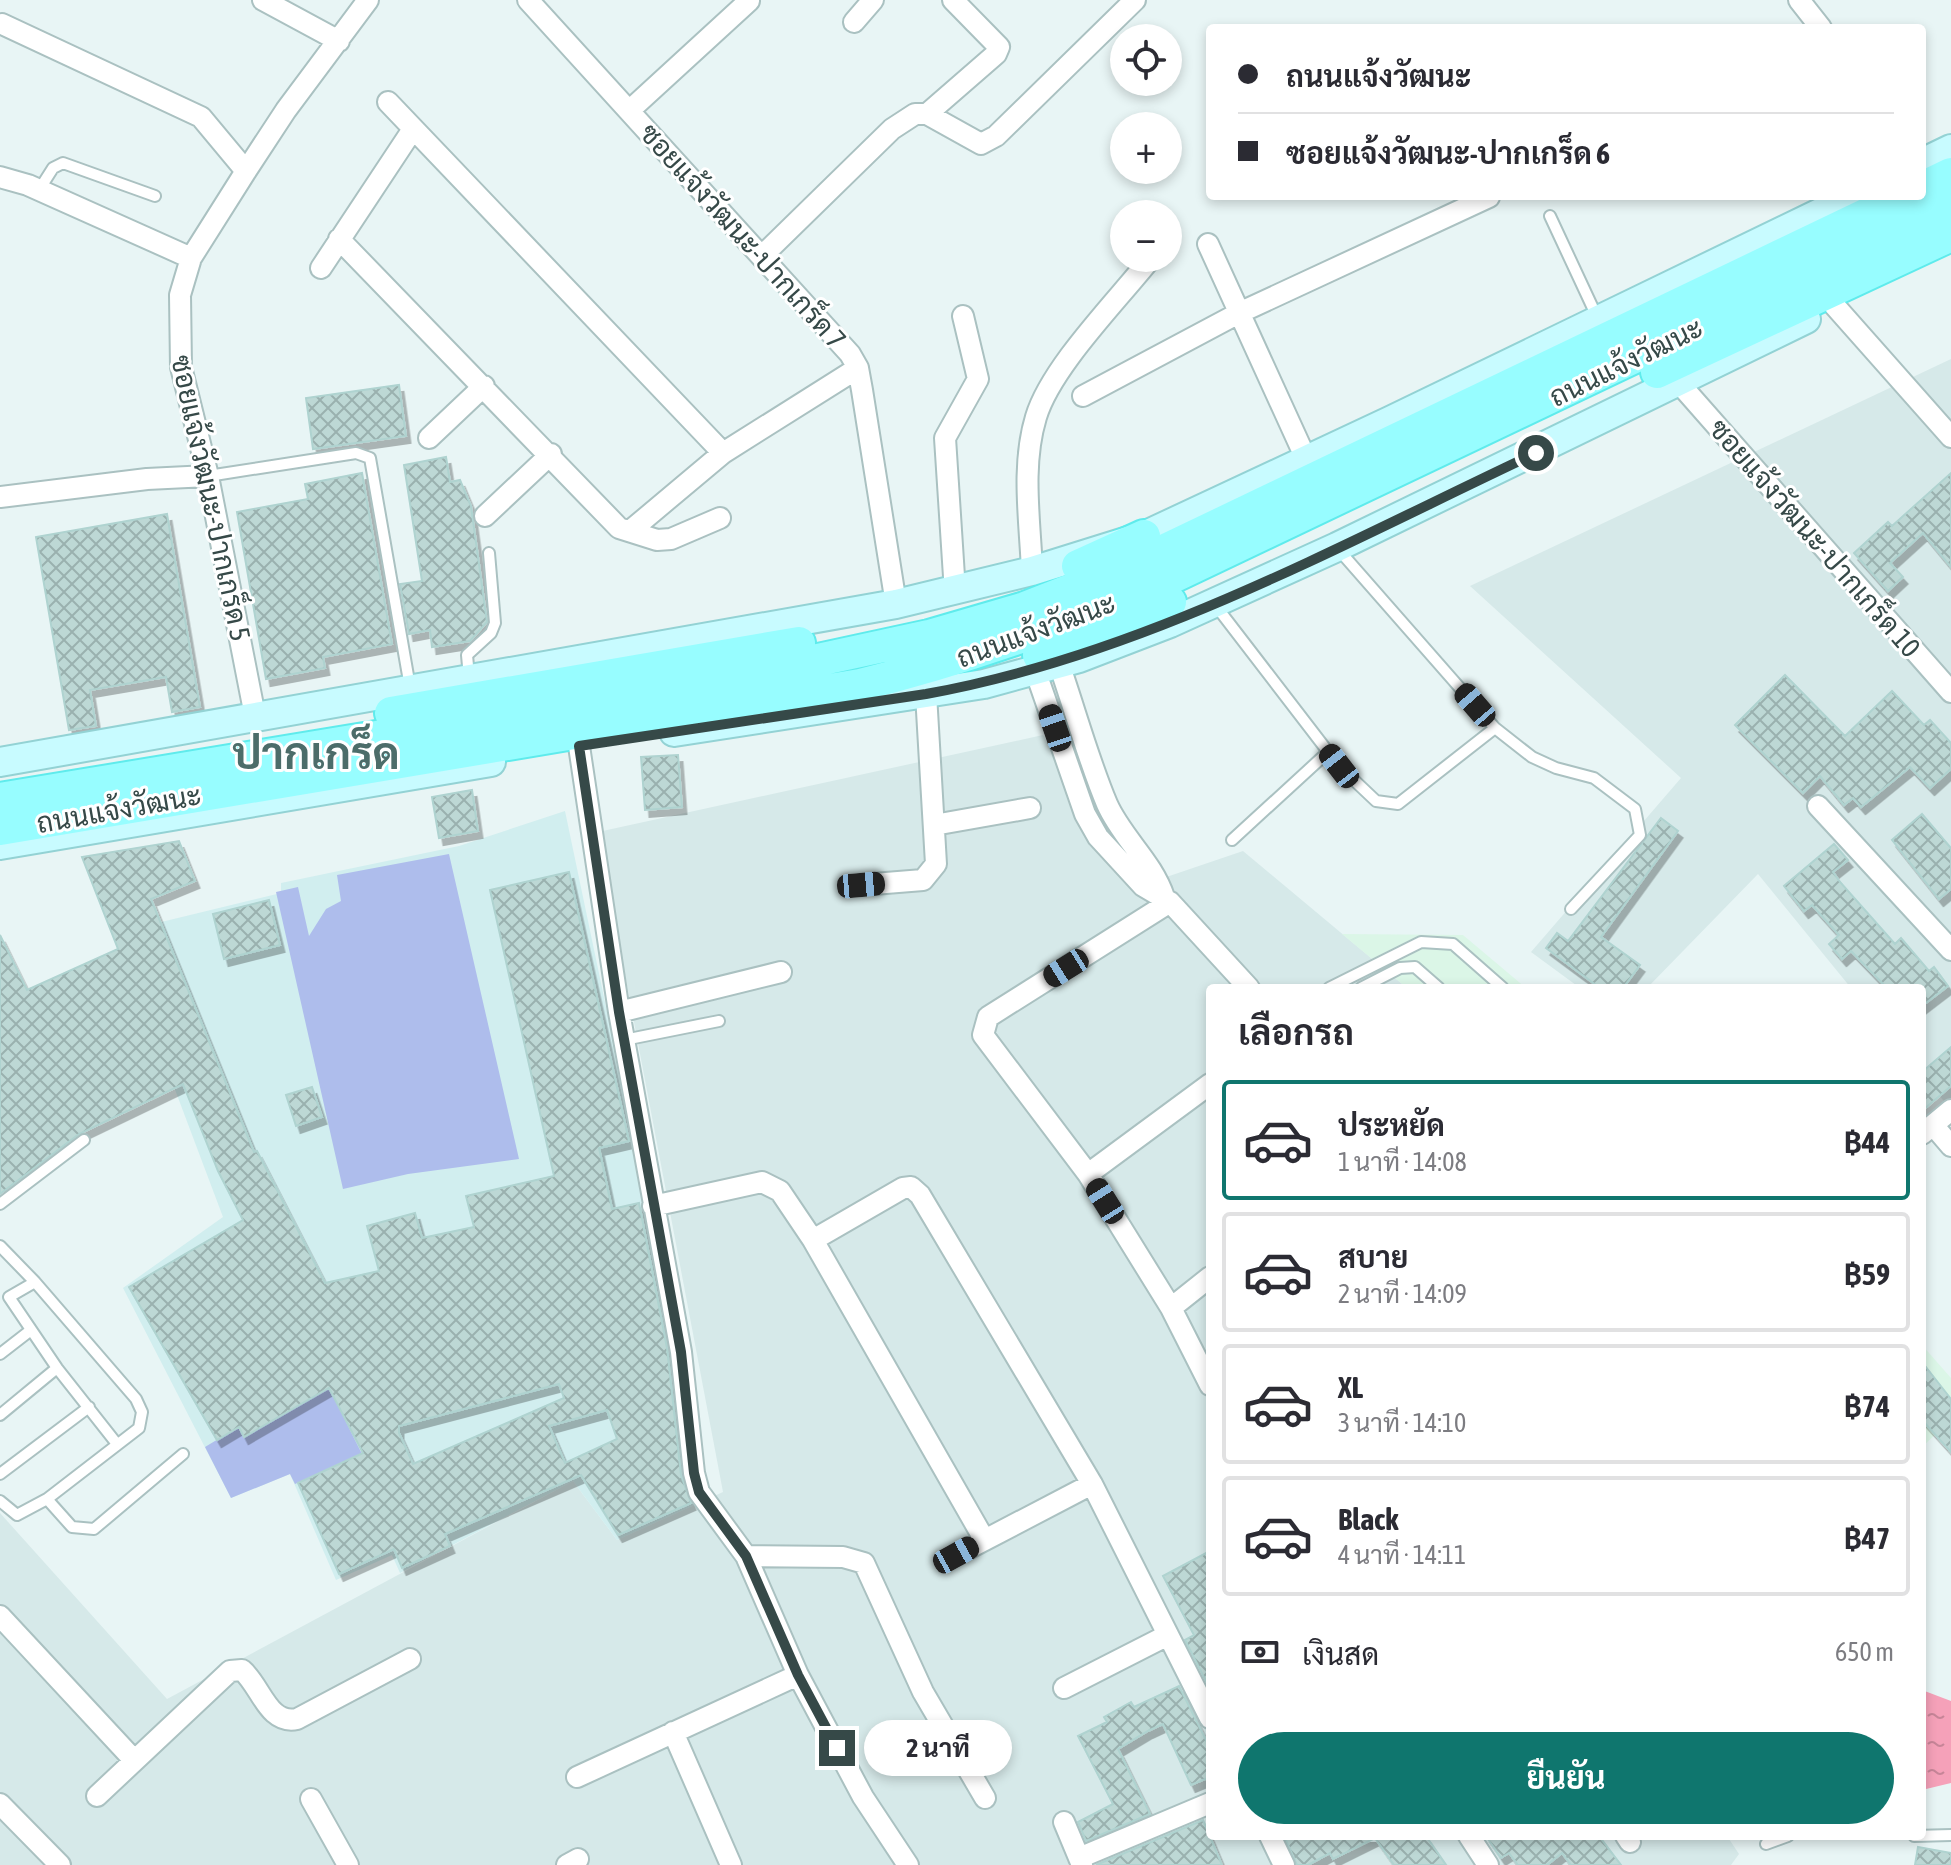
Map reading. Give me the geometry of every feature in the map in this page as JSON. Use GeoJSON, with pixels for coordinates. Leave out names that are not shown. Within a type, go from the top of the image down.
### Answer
{"type":"FeatureCollection","features":[{"type":"Feature","properties":{"kind":"main road"},"geometry":{"type":"LineString","coordinates":[[1928,169],[1951,149]]}},
{"type":"Feature","properties":{"kind":"main road","name":"ถนนแจ้งวัฒนะ"},"geometry":{"type":"LineString","coordinates":[[0,762],[896,604],[1032,571],[1144,536],[1307,461],[1847,200]]}},
{"type":"Feature","properties":{"kind":"main road","name":"ถนนแจ้งวัฒนะ"},"geometry":{"type":"LineString","coordinates":[[0,799],[740,677],[929,636],[1025,608],[1130,567],[1897,200]]}},
{"type":"Feature","properties":{"kind":"main road","name":"ถนนแจ้งวัฒนะ"},"geometry":{"type":"LineString","coordinates":[[0,829],[860,685],[950,663],[1035,635],[1143,591],[1951,206]]}},
{"type":"Feature","properties":{"kind":"main road"},"geometry":{"type":"LineString","coordinates":[[860,685],[952,676],[1006,666],[1080,641],[1669,377],[1951,235]]}},
{"type":"Feature","properties":{"kind":"main road","name":"ถนนแจ้งวัฒนะ"},"geometry":{"type":"LineString","coordinates":[[0,845],[169,820],[579,746],[926,694],[1047,667],[1214,604],[1337,547],[1669,377],[1834,305],[1951,249]]}},
{"type":"Feature","properties":{"kind":"main road"},"geometry":{"type":"LineString","coordinates":[[0,782],[770,649],[957,613],[1028,589],[1144,536]]}},
{"type":"Feature","properties":{"kind":"street"},"geometry":{"type":"LineString","coordinates":[[263,0],[339,41]]}},
{"type":"Feature","properties":{"kind":"street","name":"ซอยแจ้งวัฒนะ-ปากเกร็ด 5"},"geometry":{"type":"LineString","coordinates":[[255,716],[208,476],[181,367],[180,295],[191,258],[246,171],[286,110],[368,0]]}},
{"type":"Feature","properties":{"kind":"street","name":"ซอยแจ้งวัฒนะ-ปากเกร็ด 7"},"geometry":{"type":"LineString","coordinates":[[528,0],[763,255],[858,368],[896,604]]}},
{"type":"Feature","properties":{"kind":"street"},"geometry":{"type":"LineString","coordinates":[[854,22],[873,0]]}},
{"type":"Feature","properties":{"kind":"street"},"geometry":{"type":"LineString","coordinates":[[763,255],[892,129],[915,114],[927,114],[981,144],[996,136],[1135,0]]}},
{"type":"Feature","properties":{"kind":"street"},"geometry":{"type":"LineString","coordinates":[[1799,0],[1818,24]]}},
{"type":"Feature","properties":{"kind":"street"},"geometry":{"type":"LineString","coordinates":[[630,110],[749,1]]}},
{"type":"Feature","properties":{"kind":"street"},"geometry":{"type":"LineString","coordinates":[[927,114],[996,54],[999,47],[963,3]]}},
{"type":"Feature","properties":{"kind":"street"},"geometry":{"type":"LineString","coordinates":[[2,24],[201,117],[246,171]]}},
{"type":"Feature","properties":{"kind":"street"},"geometry":{"type":"LineString","coordinates":[[388,102],[723,453]]}},
{"type":"Feature","properties":{"kind":"street"},"geometry":{"type":"LineString","coordinates":[[321,268],[413,129]]}},
{"type":"Feature","properties":{"kind":"street"},"geometry":{"type":"LineString","coordinates":[[0,177],[39,190],[191,258]]}},
{"type":"Feature","properties":{"kind":"street"},"geometry":{"type":"LineString","coordinates":[[1083,396],[1239,313],[1483,200]]}},
{"type":"Feature","properties":{"kind":"street"},"geometry":{"type":"LineString","coordinates":[[339,239],[551,454],[619,528],[657,540],[671,539],[720,518]]}},
{"type":"Feature","properties":{"kind":"street"},"geometry":{"type":"LineString","coordinates":[[1208,244],[1307,461]]}},
{"type":"Feature","properties":{"kind":"street"},"geometry":{"type":"LineString","coordinates":[[1032,571],[1028,469],[1036,417],[1053,380],[1140,272]]}},
{"type":"Feature","properties":{"kind":"street"},"geometry":{"type":"LineString","coordinates":[[1834,305],[1951,437]]}},
{"type":"Feature","properties":{"kind":"street"},"geometry":{"type":"LineString","coordinates":[[955,592],[945,438],[978,379],[963,316]]}},
{"type":"Feature","properties":{"kind":"street"},"geometry":{"type":"LineString","coordinates":[[630,531],[723,453],[858,368]]}},
{"type":"Feature","properties":{"kind":"street","name":"ซอยแจ้งวัฒนะ-ปากเกร็ด 10"},"geometry":{"type":"LineString","coordinates":[[1669,377],[1951,692]]}},
{"type":"Feature","properties":{"kind":"street"},"geometry":{"type":"LineString","coordinates":[[429,438],[484,386]]}},
{"type":"Feature","properties":{"kind":"street"},"geometry":{"type":"LineString","coordinates":[[485,516],[551,454]]}},
{"type":"Feature","properties":{"kind":"street"},"geometry":{"type":"LineString","coordinates":[[0,497],[147,479],[208,476]]}},
{"type":"Feature","properties":{"kind":"street"},"geometry":{"type":"LineString","coordinates":[[1047,667],[1108,805],[1129,840],[1156,872],[1167,900],[1245,984]]}},
{"type":"Feature","properties":{"kind":"street"},"geometry":{"type":"LineString","coordinates":[[861,885],[928,877],[936,864],[926,694]]}},
{"type":"Feature","properties":{"kind":"street"},"geometry":{"type":"LineString","coordinates":[[579,746],[619,1012],[681,1352],[694,1473],[699,1492],[746,1556],[798,1675],[863,1797],[907,1865]]}},
{"type":"Feature","properties":{"kind":"street"},"geometry":{"type":"LineString","coordinates":[[1818,806],[1951,950]]}},
{"type":"Feature","properties":{"kind":"street"},"geometry":{"type":"LineString","coordinates":[[934,825],[1030,808]]}},
{"type":"Feature","properties":{"kind":"street"},"geometry":{"type":"LineString","coordinates":[[1167,900],[988,1017],[983,1026],[983,1035],[1088,1174],[1171,1308],[1206,1377]]}},
{"type":"Feature","properties":{"kind":"street"},"geometry":{"type":"LineString","coordinates":[[619,1012],[781,972]]}},
{"type":"Feature","properties":{"kind":"street"},"geometry":{"type":"LineString","coordinates":[[1088,1174],[1206,1087]]}},
{"type":"Feature","properties":{"kind":"street"},"geometry":{"type":"LineString","coordinates":[[1951,1110],[1928,1129],[1951,1146]]}},
{"type":"Feature","properties":{"kind":"street"},"geometry":{"type":"LineString","coordinates":[[653,1206],[762,1182],[772,1184],[813,1240],[984,1539]]}},
{"type":"Feature","properties":{"kind":"street"},"geometry":{"type":"LineString","coordinates":[[813,1240],[903,1188],[911,1187],[920,1195],[1092,1484],[1206,1710]]}},
{"type":"Feature","properties":{"kind":"street"},"geometry":{"type":"LineString","coordinates":[[1171,1308],[1206,1280]]}},
{"type":"Feature","properties":{"kind":"street"},"geometry":{"type":"LineString","coordinates":[[956,1555],[1092,1484]]}},
{"type":"Feature","properties":{"kind":"street"},"geometry":{"type":"LineString","coordinates":[[746,1556],[843,1557],[864,1563],[923,1692],[985,1798]]}},
{"type":"Feature","properties":{"kind":"street"},"geometry":{"type":"LineString","coordinates":[[4,1630],[133,1759]]}},
{"type":"Feature","properties":{"kind":"street"},"geometry":{"type":"LineString","coordinates":[[1064,1688],[1168,1635]]}},
{"type":"Feature","properties":{"kind":"street"},"geometry":{"type":"LineString","coordinates":[[97,1796],[230,1671],[242,1670],[252,1678],[276,1717],[287,1721],[297,1719],[410,1659]]}},
{"type":"Feature","properties":{"kind":"street"},"geometry":{"type":"LineString","coordinates":[[577,1777],[798,1675]]}},
{"type":"Feature","properties":{"kind":"street"},"geometry":{"type":"LineString","coordinates":[[673,1732],[731,1865]]}},
{"type":"Feature","properties":{"kind":"street"},"geometry":{"type":"LineString","coordinates":[[311,1799],[348,1865]]}},
{"type":"Feature","properties":{"kind":"street"},"geometry":{"type":"LineString","coordinates":[[0,1804],[60,1865]]}},
{"type":"Feature","properties":{"kind":"street"},"geometry":{"type":"LineString","coordinates":[[1064,1822],[1081,1861],[1206,1805]]}},
{"type":"Feature","properties":{"kind":"street"},"geometry":{"type":"LineString","coordinates":[[1272,1840],[1284,1865]]}},
{"type":"Feature","properties":{"kind":"street"},"geometry":{"type":"LineString","coordinates":[[1472,1840],[1488,1865]]}},
{"type":"Feature","properties":{"kind":"lane"},"geometry":{"type":"LineString","coordinates":[[39,190],[53,168],[63,163],[155,196]]}},
{"type":"Feature","properties":{"kind":"lane"},"geometry":{"type":"LineString","coordinates":[[1550,216],[1599,321]]}},
{"type":"Feature","properties":{"kind":"lane"},"geometry":{"type":"LineString","coordinates":[[208,476],[356,453],[370,458],[411,689]]}},
{"type":"Feature","properties":{"kind":"lane"},"geometry":{"type":"LineString","coordinates":[[1337,547],[1495,728],[1532,757],[1556,768],[1594,778],[1635,809],[1640,835],[1571,909]]}},
{"type":"Feature","properties":{"kind":"lane"},"geometry":{"type":"LineString","coordinates":[[469,679],[467,655],[491,633],[495,623],[489,553]]}},
{"type":"Feature","properties":{"kind":"lane"},"geometry":{"type":"LineString","coordinates":[[1214,604],[1328,752],[1376,801],[1398,804],[1495,728]]}},
{"type":"Feature","properties":{"kind":"lane"},"geometry":{"type":"LineString","coordinates":[[1232,840],[1328,752]]}},
{"type":"Feature","properties":{"kind":"lane"},"geometry":{"type":"LineString","coordinates":[[1337,984],[1421,942],[1453,944],[1498,984]]}},
{"type":"Feature","properties":{"kind":"lane"},"geometry":{"type":"LineString","coordinates":[[1369,984],[1400,968],[1415,967],[1434,984]]}},
{"type":"Feature","properties":{"kind":"lane"},"geometry":{"type":"LineString","coordinates":[[624,1040],[719,1021]]}},
{"type":"Feature","properties":{"kind":"lane"},"geometry":{"type":"LineString","coordinates":[[0,1204],[84,1140]]}},
{"type":"Feature","properties":{"kind":"lane"},"geometry":{"type":"LineString","coordinates":[[0,1246],[136,1399],[142,1412],[139,1428],[47,1499],[17,1515],[0,1501]]}},
{"type":"Feature","properties":{"kind":"lane"},"geometry":{"type":"LineString","coordinates":[[35,1282],[4,1300],[31,1330],[117,1444]]}},
{"type":"Feature","properties":{"kind":"lane"},"geometry":{"type":"LineString","coordinates":[[0,1354],[31,1330]]}},
{"type":"Feature","properties":{"kind":"lane"},"geometry":{"type":"LineString","coordinates":[[0,1415],[57,1368]]}},
{"type":"Feature","properties":{"kind":"lane"},"geometry":{"type":"LineString","coordinates":[[0,1474],[89,1407]]}},
{"type":"Feature","properties":{"kind":"lane"},"geometry":{"type":"LineString","coordinates":[[47,1499],[72,1527],[94,1529],[183,1454]]}},
{"type":"Feature","properties":{"kind":"lane"},"geometry":{"type":"LineString","coordinates":[[1926,1836],[1951,1835]]}},
{"type":"Feature","properties":{"kind":"lane"},"geometry":{"type":"LineString","coordinates":[[1766,1844],[1777,1840]]}},
{"type":"Feature","properties":{"kind":"shaded area"},"geometry":{"type":"Polygon","coordinates":[[[1951,359],[1951,1110],[1926,1079],[1926,984],[1848,984],[1758,874],[1651,984],[1575,984],[1531,952],[1681,778],[1470,586],[1951,359]]]}},
{"type":"Feature","properties":{"kind":"shaded area"},"geometry":{"type":"Polygon","coordinates":[[[1043,735],[1134,888],[1243,851],[1402,984],[1206,984],[1206,1840],[1730,1840],[1739,1854],[1731,1865],[0,1865],[0,1513],[167,1699],[573,1481],[617,1540],[723,1492],[598,832],[1043,735]]]}},
{"type":"Feature","properties":{"kind":"shaded area"},"geometry":{"type":"Polygon","coordinates":[[[565,811],[655,1241],[684,1412],[694,1505],[617,1540],[573,1481],[400,1573],[392,1555],[336,1580],[290,1474],[231,1498],[123,1288],[223,1217],[116,933],[281,893],[281,883],[459,846],[565,811]]]}},
{"type":"Feature","properties":{"kind":"shaded area"},"geometry":{"type":"Polygon","coordinates":[[[449,854],[519,1159],[408,1174],[343,1189],[276,892],[298,887],[309,936],[326,909],[341,901],[337,875],[449,854]]]}},
{"type":"Feature","properties":{"kind":"shaded area"},"geometry":{"type":"Polygon","coordinates":[[[1342,934],[1463,935],[1521,984],[1402,984],[1342,934]]]}},
{"type":"Feature","properties":{"kind":"shaded area"},"geometry":{"type":"Polygon","coordinates":[[[1926,1350],[1951,1378],[1951,1420],[1926,1443],[1926,1350]]]}},
{"type":"Feature","properties":{"kind":"shaded area"},"geometry":{"type":"Polygon","coordinates":[[[323,1376],[362,1454],[295,1484],[290,1474],[231,1498],[205,1447],[323,1376]]]}},
{"type":"Feature","properties":{"kind":"water"},"geometry":{"type":"Polygon","coordinates":[[[1926,1692],[1951,1701],[1951,1783],[1926,1789],[1926,1692]]]}},
{"type":"Feature","properties":{"kind":"building"},"geometry":{"type":"Polygon","coordinates":[[[399,385],[406,436],[313,449],[306,398],[399,385]]]}},
{"type":"Feature","properties":{"kind":"building"},"geometry":{"type":"Polygon","coordinates":[[[446,457],[450,482],[460,480],[471,506],[487,622],[470,641],[432,647],[430,630],[409,634],[400,584],[422,581],[404,465],[446,457]]]}},
{"type":"Feature","properties":{"kind":"building"},"geometry":{"type":"Polygon","coordinates":[[[362,473],[392,644],[323,657],[325,668],[266,679],[237,512],[308,499],[305,484],[362,473]]]}},
{"type":"Feature","properties":{"kind":"building"},"geometry":{"type":"Polygon","coordinates":[[[1951,473],[1951,567],[1923,533],[1890,563],[1903,577],[1888,591],[1854,553],[1888,522],[1892,526],[1951,473]]]}},
{"type":"Feature","properties":{"kind":"building"},"geometry":{"type":"Polygon","coordinates":[[[167,514],[200,707],[172,712],[166,677],[90,690],[96,726],[69,730],[36,537],[167,514]]]}},
{"type":"Feature","properties":{"kind":"building"},"geometry":{"type":"Polygon","coordinates":[[[1785,675],[1845,736],[1892,691],[1924,725],[1930,720],[1951,743],[1951,769],[1930,788],[1910,767],[1861,807],[1853,798],[1844,805],[1820,776],[1803,793],[1735,725],[1785,675]]]}},
{"type":"Feature","properties":{"kind":"building"},"geometry":{"type":"Polygon","coordinates":[[[678,755],[682,807],[645,810],[641,757],[678,755]]]}},
{"type":"Feature","properties":{"kind":"building"},"geometry":{"type":"Polygon","coordinates":[[[472,790],[478,831],[439,838],[432,797],[472,790]]]}},
{"type":"Feature","properties":{"kind":"building"},"geometry":{"type":"Polygon","coordinates":[[[1922,814],[1951,848],[1951,889],[1939,899],[1892,840],[1922,814]]]}},
{"type":"Feature","properties":{"kind":"building"},"geometry":{"type":"Polygon","coordinates":[[[1661,818],[1678,831],[1601,937],[1640,965],[1626,984],[1595,984],[1546,948],[1557,933],[1568,941],[1661,818]]]}},
{"type":"Feature","properties":{"kind":"building"},"geometry":{"type":"Polygon","coordinates":[[[179,841],[195,881],[151,899],[254,1152],[257,1151],[325,1283],[379,1271],[367,1226],[415,1213],[422,1238],[474,1227],[466,1196],[554,1176],[490,890],[569,872],[629,1141],[599,1148],[612,1209],[639,1203],[667,1348],[681,1475],[691,1503],[618,1535],[581,1475],[445,1534],[450,1546],[402,1568],[394,1549],[339,1574],[298,1483],[363,1453],[329,1388],[244,1437],[239,1427],[217,1440],[129,1287],[243,1220],[218,1171],[183,1084],[79,1134],[0,1194],[0,935],[27,990],[118,949],[82,857],[179,841]],[[559,1384],[399,1426],[399,1433],[413,1464],[564,1398],[559,1384]],[[607,1410],[549,1426],[565,1463],[617,1439],[607,1410]]]}},
{"type":"Feature","properties":{"kind":"building"},"geometry":{"type":"Polygon","coordinates":[[[1834,844],[1848,860],[1833,872],[1840,882],[1895,944],[1901,938],[1929,971],[1934,967],[1948,986],[1926,1003],[1926,984],[1883,984],[1851,951],[1842,959],[1829,944],[1839,935],[1812,905],[1804,911],[1784,886],[1834,844]]]}},
{"type":"Feature","properties":{"kind":"building"},"geometry":{"type":"Polygon","coordinates":[[[269,900],[280,945],[224,959],[213,914],[269,900]]]}},
{"type":"Feature","properties":{"kind":"building"},"geometry":{"type":"Polygon","coordinates":[[[1951,1047],[1951,1086],[1926,1108],[1926,1069],[1951,1047]]]}},
{"type":"Feature","properties":{"kind":"building"},"geometry":{"type":"Polygon","coordinates":[[[312,1087],[322,1117],[296,1126],[286,1095],[312,1087]]]}},
{"type":"Feature","properties":{"kind":"building"},"geometry":{"type":"Polygon","coordinates":[[[1926,1367],[1951,1399],[1951,1452],[1926,1424],[1926,1367]]]}},
{"type":"Feature","properties":{"kind":"building"},"geometry":{"type":"Polygon","coordinates":[[[1206,1553],[1206,1681],[1185,1640],[1194,1635],[1163,1576],[1206,1553]]]}},
{"type":"Feature","properties":{"kind":"building"},"geometry":{"type":"Polygon","coordinates":[[[1179,1686],[1206,1740],[1206,1779],[1191,1785],[1163,1724],[1148,1731],[1118,1749],[1150,1814],[1086,1841],[1078,1822],[1113,1804],[1078,1736],[1107,1722],[1104,1717],[1131,1702],[1134,1707],[1179,1686]]]}},
{"type":"Feature","properties":{"kind":"building"},"geometry":{"type":"Polygon","coordinates":[[[1203,1820],[1206,1840],[1211,1840],[1222,1865],[1096,1865],[1203,1820]]]}},
{"type":"Feature","properties":{"kind":"building"},"geometry":{"type":"Polygon","coordinates":[[[1286,1840],[1371,1840],[1333,1859],[1330,1853],[1308,1865],[1297,1865],[1286,1840]]]}},
{"type":"Feature","properties":{"kind":"building"},"geometry":{"type":"Polygon","coordinates":[[[1376,1840],[1429,1840],[1446,1865],[1394,1865],[1376,1840]]]}},
{"type":"Feature","properties":{"kind":"building"},"geometry":{"type":"Polygon","coordinates":[[[1489,1840],[1602,1840],[1621,1865],[1571,1865],[1562,1853],[1547,1865],[1518,1865],[1509,1853],[1501,1858],[1489,1840]]]}},
{"type":"Feature","properties":{"kind":"building"},"geometry":{"type":"Polygon","coordinates":[[[1918,1847],[1951,1853],[1951,1865],[1915,1865],[1918,1847]]]}},
{"type":"Feature","properties":{"kind":"district","name":"ปากเกร็ด"},"geometry":{"type":"Point","coordinates":[316,754]}},
{"type":"Feature","properties":{"kind":"route"},"geometry":{"type":"LineString","coordinates":[[837,1748],[798,1675],[746,1556],[699,1492],[694,1473],[681,1352],[619,1012],[579,746],[984,684],[1079,658],[1214,604],[1536,453]]}}]}
